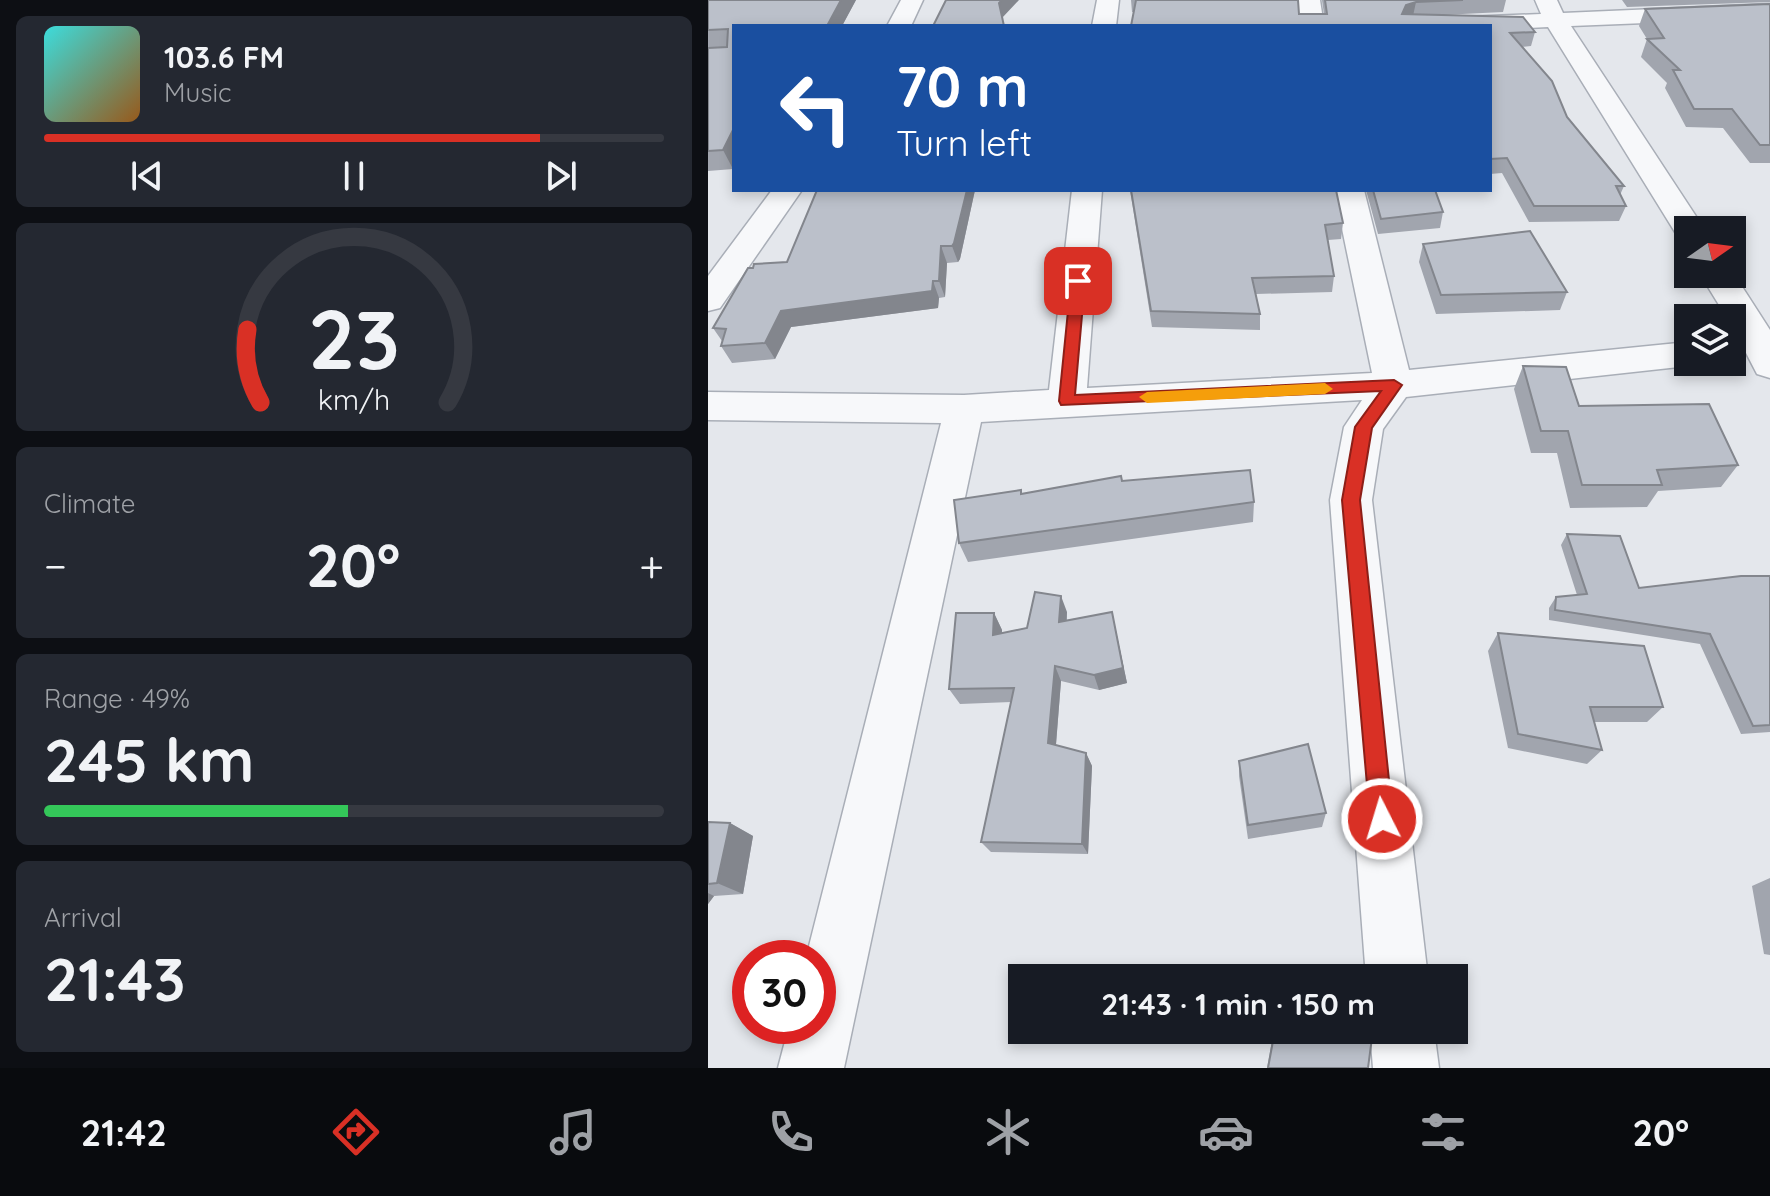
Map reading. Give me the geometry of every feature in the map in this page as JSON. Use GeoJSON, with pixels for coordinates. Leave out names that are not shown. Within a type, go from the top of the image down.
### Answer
{"type":"FeatureCollection","features":[{"type":"Feature","properties":{"kind":"street"},"geometry":{"type":"LineString","coordinates":[[900,24],[912,0]]}},
{"type":"Feature","properties":{"kind":"street"},"geometry":{"type":"LineString","coordinates":[[1104,24],[1108,0]]}},
{"type":"Feature","properties":{"kind":"street"},"geometry":{"type":"LineString","coordinates":[[1309,0],[1312,24]]}},
{"type":"Feature","properties":{"kind":"street"},"geometry":{"type":"LineString","coordinates":[[1431,24],[1550,10],[1770,11]]}},
{"type":"Feature","properties":{"kind":"street"},"geometry":{"type":"LineString","coordinates":[[1550,10],[1680,216]]}},
{"type":"Feature","properties":{"kind":"street"},"geometry":{"type":"LineString","coordinates":[[708,300],[786,192]]}},
{"type":"Feature","properties":{"kind":"street"},"geometry":{"type":"LineString","coordinates":[[1067,401],[1087,192]]}},
{"type":"Feature","properties":{"kind":"street"},"geometry":{"type":"LineString","coordinates":[[1349,192],[1394,385],[1364,427],[1351,500],[1396,964]]}},
{"type":"Feature","properties":{"kind":"street"},"geometry":{"type":"LineString","coordinates":[[1724,288],[1758,351]]}},
{"type":"Feature","properties":{"kind":"street"},"geometry":{"type":"LineString","coordinates":[[708,406],[964,409],[1394,385],[1674,355]]}},
{"type":"Feature","properties":{"kind":"street"},"geometry":{"type":"LineString","coordinates":[[811,1068],[964,409]]}},
{"type":"Feature","properties":{"kind":"street"},"geometry":{"type":"LineString","coordinates":[[1403,1044],[1406,1068]]}},
{"type":"Feature","properties":{"kind":"building"},"geometry":{"type":"Polygon","coordinates":[[[708,0],[841,0],[828,24],[732,24],[732,132],[723,150],[708,151],[708,48],[727,47],[728,29],[708,30],[708,0]]]}},
{"type":"Feature","properties":{"kind":"building"},"geometry":{"type":"Polygon","coordinates":[[[946,0],[1002,0],[999,3],[1004,24],[934,24],[946,0]]]}},
{"type":"Feature","properties":{"kind":"building"},"geometry":{"type":"Polygon","coordinates":[[[1136,0],[1298,0],[1299,14],[1327,14],[1325,0],[1463,0],[1416,2],[1406,5],[1402,14],[1523,17],[1535,32],[1510,33],[1552,81],[1567,117],[1624,186],[1616,186],[1626,206],[1534,206],[1507,158],[1492,159],[1492,24],[1131,24],[1136,0]]]}},
{"type":"Feature","properties":{"kind":"building"},"geometry":{"type":"Polygon","coordinates":[[[1770,4],[1770,145],[1760,145],[1732,109],[1694,109],[1673,70],[1680,70],[1647,39],[1664,38],[1645,9],[1770,4]]]}},
{"type":"Feature","properties":{"kind":"building"},"geometry":{"type":"Polygon","coordinates":[[[816,192],[967,192],[954,243],[952,246],[941,246],[939,281],[933,281],[932,291],[781,311],[765,343],[721,346],[726,329],[713,328],[748,268],[753,268],[754,264],[787,262],[816,192]]]}},
{"type":"Feature","properties":{"kind":"building"},"geometry":{"type":"Polygon","coordinates":[[[1131,192],[1336,192],[1343,223],[1325,225],[1334,276],[1252,278],[1260,314],[1151,311],[1131,192]]]}},
{"type":"Feature","properties":{"kind":"building"},"geometry":{"type":"Polygon","coordinates":[[[1374,192],[1436,192],[1443,212],[1381,219],[1374,192]]]}},
{"type":"Feature","properties":{"kind":"building"},"geometry":{"type":"Polygon","coordinates":[[[1530,231],[1567,292],[1441,295],[1423,244],[1530,231]]]}},
{"type":"Feature","properties":{"kind":"building"},"geometry":{"type":"Polygon","coordinates":[[[1523,366],[1566,367],[1579,406],[1709,404],[1738,465],[1657,470],[1662,485],[1582,485],[1568,431],[1541,431],[1523,366]]]}},
{"type":"Feature","properties":{"kind":"building"},"geometry":{"type":"Polygon","coordinates":[[[1250,470],[1254,502],[959,543],[954,500],[1021,490],[1021,494],[1121,476],[1122,481],[1250,470]]]}},
{"type":"Feature","properties":{"kind":"building"},"geometry":{"type":"Polygon","coordinates":[[[1567,534],[1620,536],[1639,588],[1741,576],[1770,576],[1770,725],[1753,726],[1710,634],[1555,610],[1556,597],[1587,594],[1567,534]]]}},
{"type":"Feature","properties":{"kind":"building"},"geometry":{"type":"Polygon","coordinates":[[[1035,592],[1061,596],[1059,622],[1112,612],[1123,668],[1094,675],[1055,666],[1048,743],[1086,753],[1082,844],[981,842],[1014,688],[949,689],[956,613],[994,613],[993,635],[1027,628],[1035,592]]]}},
{"type":"Feature","properties":{"kind":"building"},"geometry":{"type":"Polygon","coordinates":[[[1498,633],[1644,646],[1663,707],[1590,707],[1602,750],[1518,734],[1498,633]]]}},
{"type":"Feature","properties":{"kind":"building"},"geometry":{"type":"Polygon","coordinates":[[[1308,744],[1326,813],[1248,825],[1239,761],[1308,744]]]}},
{"type":"Feature","properties":{"kind":"building"},"geometry":{"type":"Polygon","coordinates":[[[708,822],[730,823],[717,883],[708,884],[708,822]]]}},
{"type":"Feature","properties":{"kind":"building"},"geometry":{"type":"Polygon","coordinates":[[[1272,1044],[1371,1044],[1368,1068],[1268,1068],[1272,1044]]]}},
{"type":"Feature","properties":{"kind":"slow traffic"},"geometry":{"type":"LineString","coordinates":[[1147,397],[1325,389]]}},
{"type":"Feature","properties":{"kind":"route"},"geometry":{"type":"LineString","coordinates":[[1078,281],[1067,401],[1394,385],[1364,427],[1351,500],[1382,819]]}}]}
